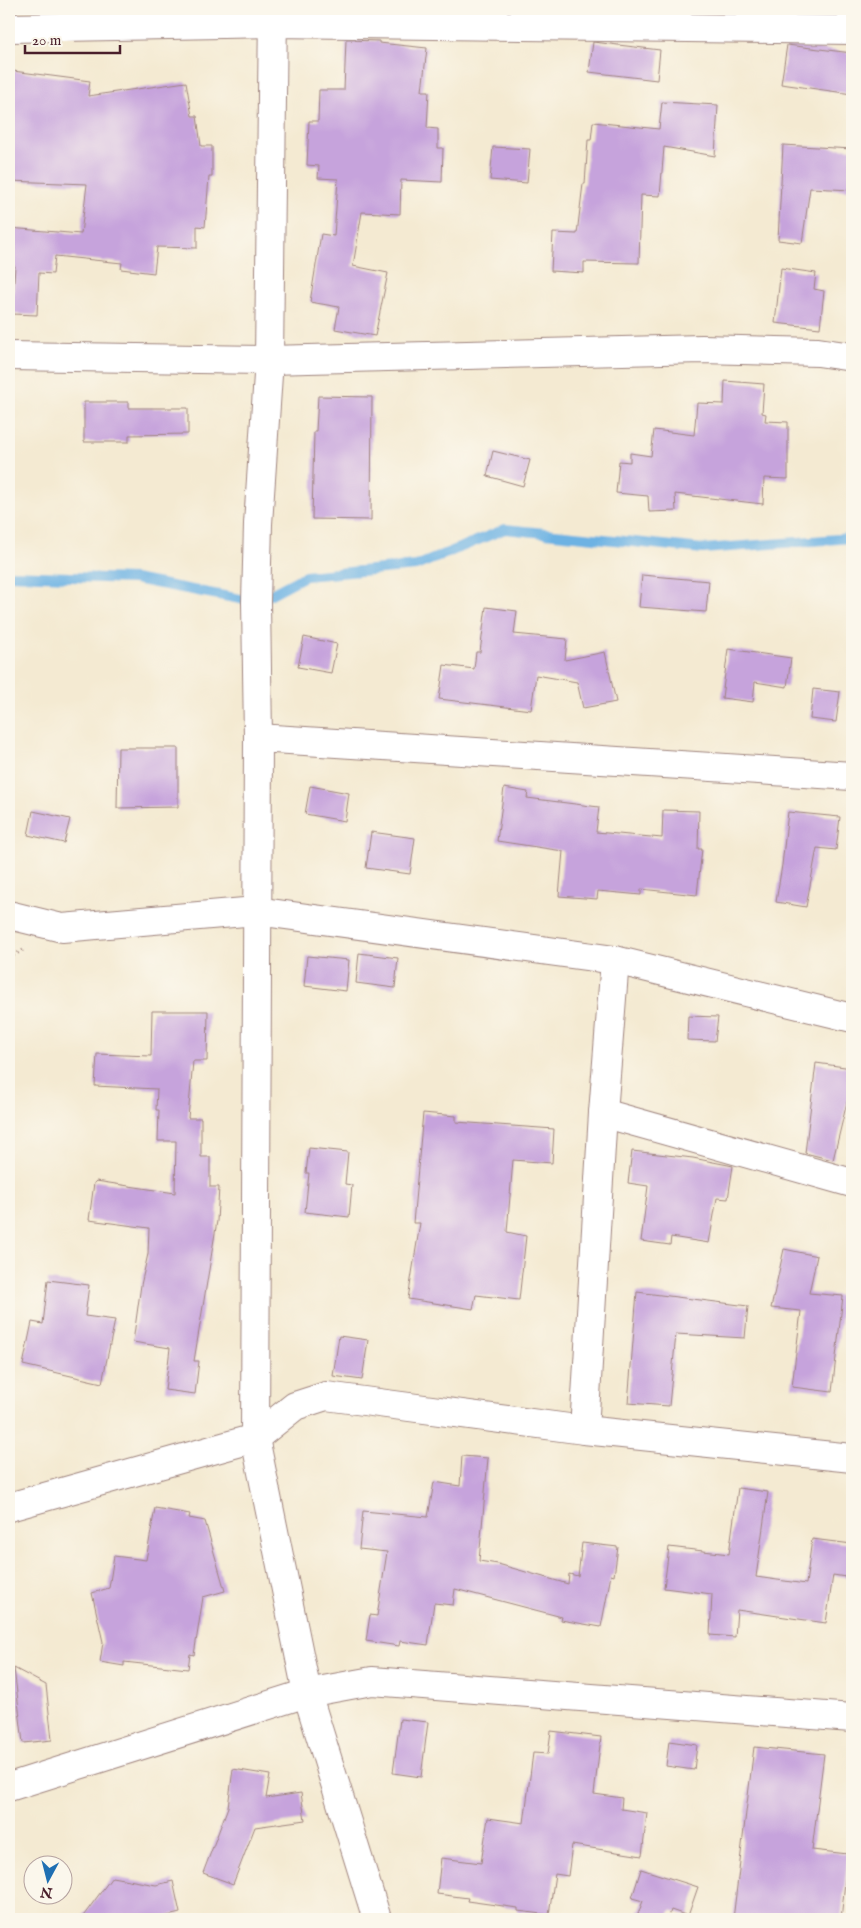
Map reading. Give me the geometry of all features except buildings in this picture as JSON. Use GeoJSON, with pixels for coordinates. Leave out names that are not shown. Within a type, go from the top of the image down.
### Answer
{"type":"FeatureCollection","features":[{"type":"Feature","properties":{"kind":"street"},"geometry":{"type":"LineString","coordinates":[[273,16],[269,360],[258,524],[256,602],[258,738],[255,1438],[307,1693],[377,1919]]}},
{"type":"Feature","properties":{"kind":"street"},"geometry":{"type":"LineString","coordinates":[[9,28],[273,16],[852,30]]}},
{"type":"Feature","properties":{"kind":"street"},"geometry":{"type":"LineString","coordinates":[[9,356],[269,360],[702,349],[818,352],[852,357]]}},
{"type":"Feature","properties":{"kind":"street"},"geometry":{"type":"LineString","coordinates":[[258,738],[852,776]]}},
{"type":"Feature","properties":{"kind":"street"},"geometry":{"type":"LineString","coordinates":[[9,915],[62,928],[256,911],[615,960],[852,1018]]}},
{"type":"Feature","properties":{"kind":"street"},"geometry":{"type":"LineString","coordinates":[[584,1430],[603,1113],[615,960]]}},
{"type":"Feature","properties":{"kind":"street"},"geometry":{"type":"LineString","coordinates":[[603,1113],[852,1183]]}},
{"type":"Feature","properties":{"kind":"street"},"geometry":{"type":"LineString","coordinates":[[9,1507],[255,1438],[295,1406],[326,1396],[584,1430],[852,1458]]}},
{"type":"Feature","properties":{"kind":"street"},"geometry":{"type":"LineString","coordinates":[[9,1787],[307,1693],[372,1681],[852,1718]]}},
{"type":"Feature","properties":{"kind":"waterway"},"geometry":{"type":"LineString","coordinates":[[9,575],[134,579],[256,602],[305,576],[416,566],[505,529],[703,549],[852,538]]}}]}
